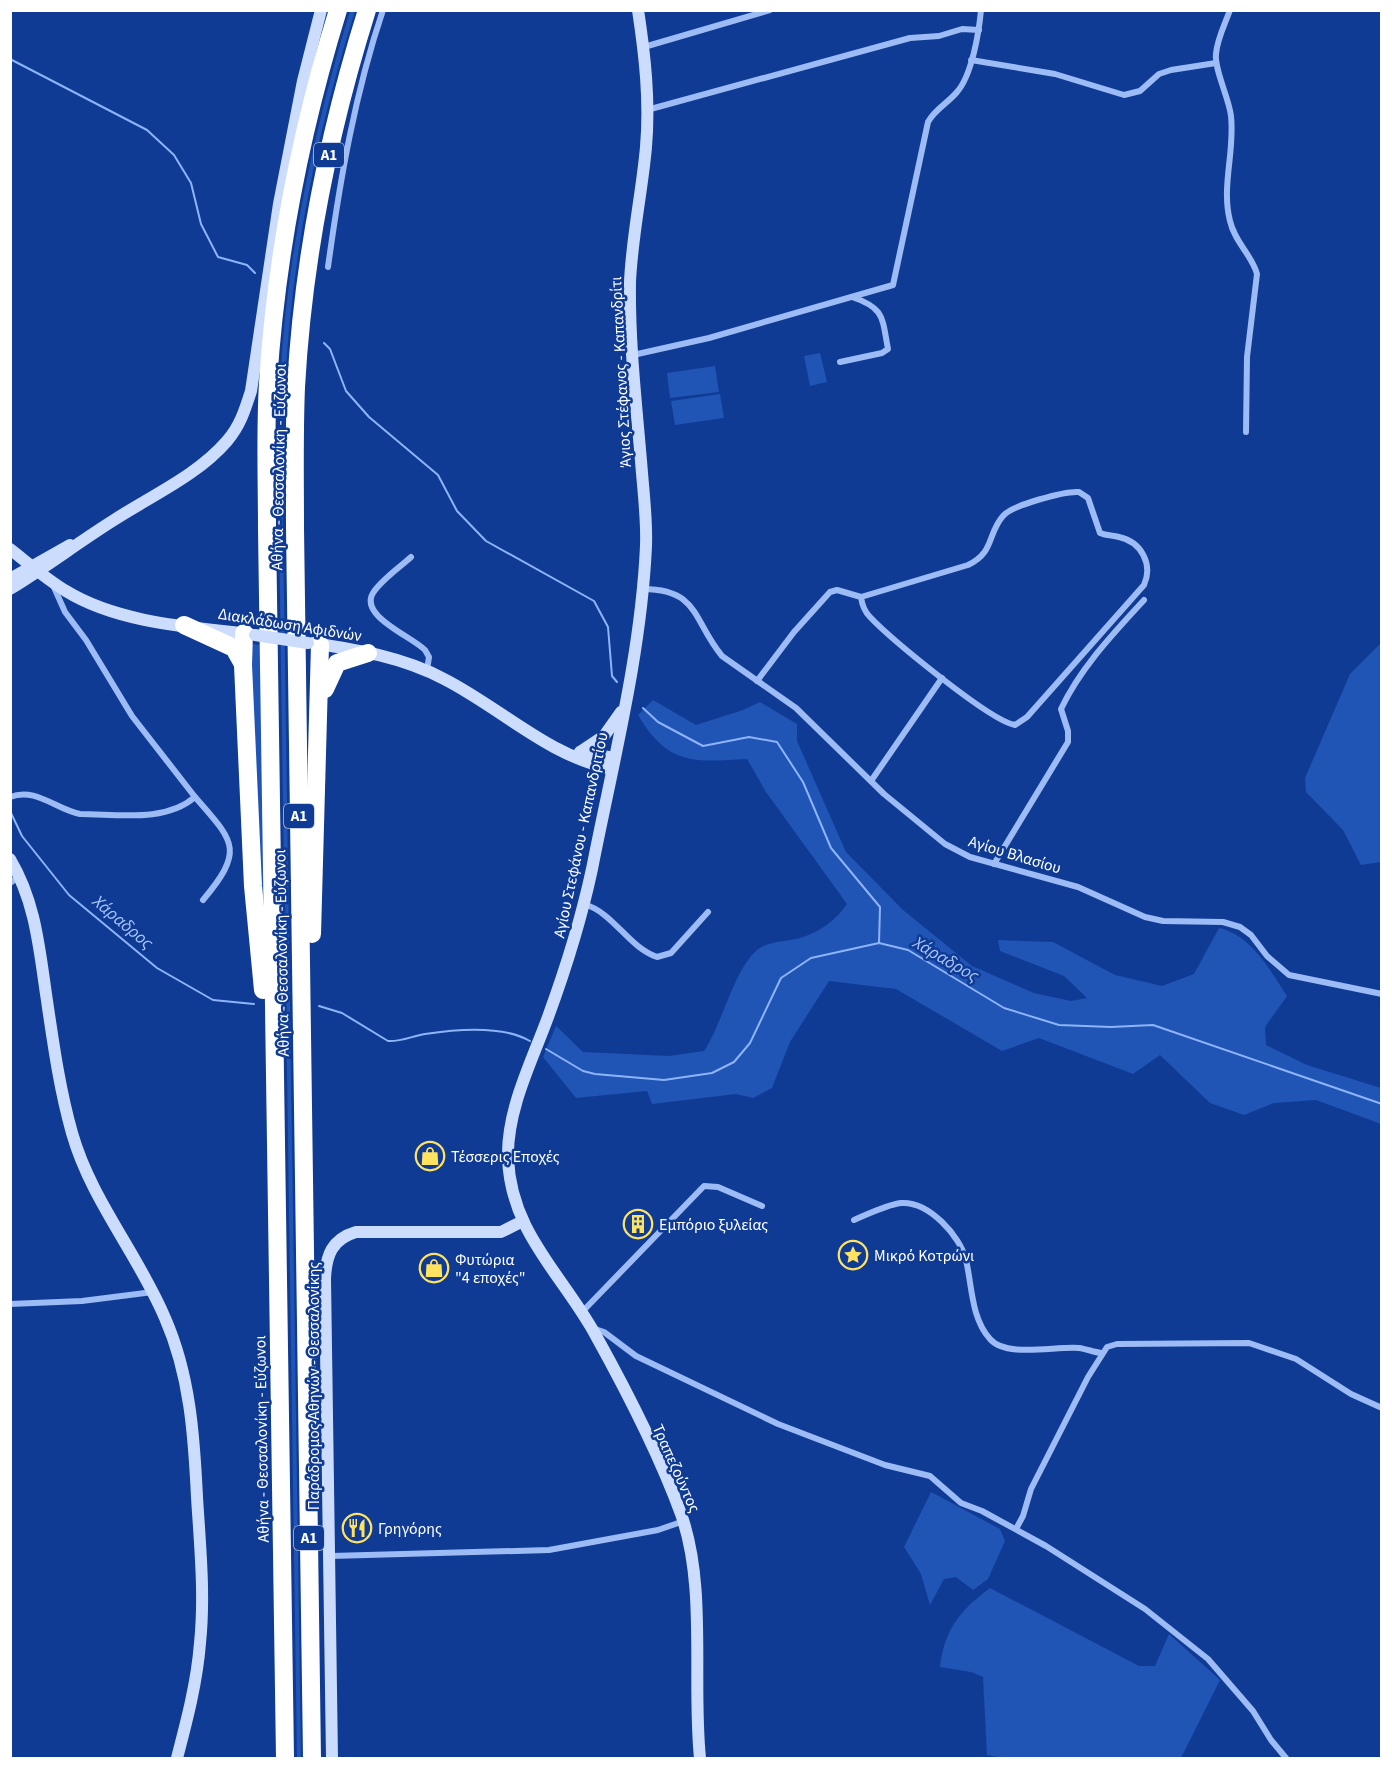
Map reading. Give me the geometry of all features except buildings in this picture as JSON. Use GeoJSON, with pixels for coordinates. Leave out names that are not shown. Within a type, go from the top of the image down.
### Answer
{"type":"FeatureCollection","features":[{"type":"Feature","properties":{"kind":"highway","name":"Αθήνα - Θεσσαλονίκη - Εύζωνοι"},"geometry":{"type":"LineString","coordinates":[[285,1758],[264,521],[266,391],[285,237],[294,187],[307,127],[338,10]]}},
{"type":"Feature","properties":{"kind":"highway","name":"Αθήνα - Θεσσαλονίκη - Εύζωνοι"},"geometry":{"type":"LineString","coordinates":[[312,1758],[295,477],[300,361],[322,192],[345,90],[367,10]]}},
{"type":"Feature","properties":{"kind":"highway"},"geometry":{"type":"LineString","coordinates":[[295,477],[301,456]]}},
{"type":"Feature","properties":{"kind":"highway"},"geometry":{"type":"LineString","coordinates":[[184,626],[234,648],[243,664]]}},
{"type":"Feature","properties":{"kind":"highway"},"geometry":{"type":"LineString","coordinates":[[250,634],[243,664],[254,886],[275,1102]]}},
{"type":"Feature","properties":{"kind":"highway"},"geometry":{"type":"LineString","coordinates":[[303,1104],[309,1016],[320,708],[314,644]]}},
{"type":"Feature","properties":{"kind":"highway"},"geometry":{"type":"LineString","coordinates":[[320,708],[330,673],[336,663],[368,653]]}},
{"type":"Feature","properties":{"kind":"main road"},"geometry":{"type":"LineString","coordinates":[[10,589],[36,568],[199,466],[227,441],[241,421],[251,391],[288,154],[321,10]]}},
{"type":"Feature","properties":{"kind":"main road","name":"Άγιος Στέφανος - Καπανδρίτι"},"geometry":{"type":"LineString","coordinates":[[638,10],[644,47],[648,110],[643,179],[632,254],[633,355],[646,524],[643,589]]}},
{"type":"Feature","properties":{"kind":"main road","name":"Διακλάδωση Αφιδνών"},"geometry":{"type":"LineString","coordinates":[[10,549],[67,592],[108,609],[184,626],[368,653],[427,670],[462,688],[577,760],[613,763]]}},
{"type":"Feature","properties":{"kind":"main road"},"geometry":{"type":"LineString","coordinates":[[10,579],[36,568]]}},
{"type":"Feature","properties":{"kind":"main road","name":"Αγίου Στεφάνου - Καπανδριτίου"},"geometry":{"type":"LineString","coordinates":[[521,1222],[509,1167],[512,1124],[574,944],[613,763],[643,589]]}},
{"type":"Feature","properties":{"kind":"main road"},"geometry":{"type":"LineString","coordinates":[[580,752],[604,736],[624,706]]}},
{"type":"Feature","properties":{"kind":"main road","name":"Διακλάδωση Αφιδνών"},"geometry":{"type":"LineString","coordinates":[[560,750],[580,752],[613,763]]}},
{"type":"Feature","properties":{"kind":"main road"},"geometry":{"type":"LineString","coordinates":[[10,859],[15,880],[29,894],[37,930],[60,1086],[72,1134],[93,1186],[153,1292],[172,1334],[188,1390],[195,1455],[200,1543],[201,1641],[195,1681],[177,1758]]}},
{"type":"Feature","properties":{"kind":"main road","name":"Τραπεζούντος"},"geometry":{"type":"LineString","coordinates":[[521,1222],[592,1328],[669,1484],[684,1521],[696,1591],[696,1681],[700,1758]]}},
{"type":"Feature","properties":{"kind":"main road","name":"Παράδρομος Αθηνών - Θεσσαλονίκης"},"geometry":{"type":"LineString","coordinates":[[332,1758],[326,1263],[331,1249],[345,1235],[362,1231],[501,1232],[521,1222]]}},
{"type":"Feature","properties":{"kind":"street"},"geometry":{"type":"LineString","coordinates":[[328,267],[345,161],[361,85],[383,10]]}},
{"type":"Feature","properties":{"kind":"street"},"geometry":{"type":"LineString","coordinates":[[644,47],[770,10]]}},
{"type":"Feature","properties":{"kind":"street"},"geometry":{"type":"LineString","coordinates":[[633,355],[709,338],[889,287],[896,282],[894,271],[928,122],[935,111],[959,91],[971,60],[979,30],[981,10]]}},
{"type":"Feature","properties":{"kind":"street"},"geometry":{"type":"LineString","coordinates":[[1230,10],[1218,43],[1216,63],[1225,88],[1231,120],[1231,152],[1226,198],[1234,235],[1255,267],[1257,274],[1247,357],[1246,432]]}},
{"type":"Feature","properties":{"kind":"street"},"geometry":{"type":"LineString","coordinates":[[648,110],[910,38],[939,36],[962,29],[979,30]]}},
{"type":"Feature","properties":{"kind":"street"},"geometry":{"type":"LineString","coordinates":[[971,60],[1055,74],[1124,95],[1140,91],[1159,74],[1216,63]]}},
{"type":"Feature","properties":{"kind":"street"},"geometry":{"type":"LineString","coordinates":[[840,362],[882,353],[888,349],[882,316],[878,308],[852,296]]}},
{"type":"Feature","properties":{"kind":"street"},"geometry":{"type":"LineString","coordinates":[[757,681],[794,632],[830,592],[837,590],[861,597],[969,565],[982,558],[1003,515],[1025,505],[1079,492],[1088,498],[1100,533],[1121,537],[1137,547],[1146,558],[1149,573],[1144,585],[1015,725],[1007,724],[942,678],[870,617],[862,608],[861,597]]}},
{"type":"Feature","properties":{"kind":"street"},"geometry":{"type":"LineString","coordinates":[[411,557],[372,594],[370,606],[376,616],[416,641],[425,650],[429,657],[427,670]]}},
{"type":"Feature","properties":{"kind":"street"},"geometry":{"type":"LineString","coordinates":[[52,582],[65,612],[86,640],[132,716],[229,839],[232,848],[220,880],[203,900]]}},
{"type":"Feature","properties":{"kind":"street","name":"Αγίου Βλασίου"},"geometry":{"type":"LineString","coordinates":[[643,589],[660,589],[691,604],[712,644],[722,656],[796,708],[871,781],[945,844],[970,857],[1078,887],[1145,917],[1162,921],[1223,922],[1240,927],[1251,934],[1267,956],[1289,975],[1382,994]]}},
{"type":"Feature","properties":{"kind":"street"},"geometry":{"type":"LineString","coordinates":[[994,864],[1068,742],[1068,731],[1061,709],[1067,697],[1092,658],[1144,600]]}},
{"type":"Feature","properties":{"kind":"street"},"geometry":{"type":"LineString","coordinates":[[871,781],[942,678]]}},
{"type":"Feature","properties":{"kind":"street"},"geometry":{"type":"LineString","coordinates":[[10,797],[30,793],[68,812],[104,814],[169,813],[186,805],[195,797]]}},
{"type":"Feature","properties":{"kind":"street"},"geometry":{"type":"LineString","coordinates":[[584,903],[604,912],[639,946],[657,957],[671,953],[708,912]]}},
{"type":"Feature","properties":{"kind":"street"},"geometry":{"type":"LineString","coordinates":[[581,1313],[704,1186],[718,1187],[762,1206]]}},
{"type":"Feature","properties":{"kind":"street"},"geometry":{"type":"LineString","coordinates":[[854,1220],[901,1203],[926,1209],[943,1223],[960,1245],[966,1261],[969,1285],[990,1339],[1003,1348],[1081,1348],[1101,1353]]}},
{"type":"Feature","properties":{"kind":"street"},"geometry":{"type":"LineString","coordinates":[[10,1304],[82,1301],[153,1292]]}},
{"type":"Feature","properties":{"kind":"street"},"geometry":{"type":"LineString","coordinates":[[592,1328],[604,1332],[636,1356],[778,1424],[892,1468],[930,1476],[960,1503],[1016,1529],[1128,1598],[1208,1659],[1253,1711],[1271,1740],[1286,1758]]}},
{"type":"Feature","properties":{"kind":"street"},"geometry":{"type":"LineString","coordinates":[[1016,1529],[1023,1516],[1031,1489],[1101,1353],[1107,1347],[1117,1344],[1249,1343],[1296,1359],[1351,1394],[1382,1408]]}},
{"type":"Feature","properties":{"kind":"street"},"geometry":{"type":"LineString","coordinates":[[331,1556],[549,1550],[658,1530],[684,1521]]}},
{"type":"Feature","properties":{"kind":"shaded area"},"geometry":{"type":"Polygon","coordinates":[[[350,11],[355,11],[329,102],[300,244],[288,339],[283,421],[301,1758],[297,1758],[279,405],[288,293],[303,197],[313,149],[350,11]]]}},
{"type":"Feature","properties":{"kind":"shaded area"},"geometry":{"type":"Polygon","coordinates":[[[820,353],[827,382],[810,386],[804,356],[820,353]]]}},
{"type":"Feature","properties":{"kind":"shaded area"},"geometry":{"type":"Polygon","coordinates":[[[715,366],[719,392],[670,398],[667,373],[715,366]]]}},
{"type":"Feature","properties":{"kind":"shaded area"},"geometry":{"type":"Polygon","coordinates":[[[720,394],[724,418],[675,425],[671,401],[720,394]]]}},
{"type":"Feature","properties":{"kind":"shaded area"},"geometry":{"type":"Polygon","coordinates":[[[1381,643],[1381,862],[1361,865],[1343,830],[1306,792],[1305,778],[1350,674],[1381,643]]]}},
{"type":"Feature","properties":{"kind":"shaded area"},"geometry":{"type":"Polygon","coordinates":[[[252,644],[263,645],[265,974],[250,651],[252,644]]]}},
{"type":"Feature","properties":{"kind":"shaded area"},"geometry":{"type":"Polygon","coordinates":[[[653,700],[696,725],[760,702],[797,724],[797,741],[846,852],[903,910],[972,966],[1034,993],[1071,1001],[1087,998],[1064,976],[1000,951],[998,940],[1053,942],[1115,975],[1162,986],[1194,974],[1219,928],[1241,938],[1259,955],[1287,996],[1265,1027],[1266,1045],[1307,1065],[1381,1088],[1381,1124],[1316,1100],[1274,1103],[1244,1115],[1210,1103],[1160,1055],[1133,1074],[1039,1038],[1002,1051],[896,989],[829,981],[790,1042],[772,1088],[753,1098],[736,1094],[652,1104],[647,1091],[576,1098],[543,1057],[556,1026],[583,1052],[669,1056],[704,1051],[739,975],[752,955],[763,946],[803,937],[822,928],[847,904],[766,792],[747,759],[698,760],[672,752],[660,744],[638,715],[653,700]]]}},
{"type":"Feature","properties":{"kind":"shaded area"},"geometry":{"type":"Polygon","coordinates":[[[931,1492],[1000,1529],[1005,1541],[988,1579],[973,1590],[956,1577],[944,1579],[930,1605],[921,1574],[904,1547],[931,1492]]]}},
{"type":"Feature","properties":{"kind":"shaded area"},"geometry":{"type":"Polygon","coordinates":[[[990,1588],[1139,1666],[1155,1666],[1169,1634],[1220,1680],[1181,1758],[1002,1758],[987,1755],[983,1677],[971,1672],[940,1667],[945,1642],[962,1612],[990,1588]]]}},
{"type":"Feature","properties":{"kind":"waterway"},"geometry":{"type":"LineString","coordinates":[[10,59],[147,130],[174,155],[191,183],[201,224],[218,257],[247,265],[255,273]]}},
{"type":"Feature","properties":{"kind":"waterway"},"geometry":{"type":"LineString","coordinates":[[324,343],[330,349],[346,391],[369,417],[438,475],[457,511],[486,541],[594,601],[608,627],[612,676],[617,682]]}},
{"type":"Feature","properties":{"kind":"waterway"},"geometry":{"type":"LineString","coordinates":[[643,708],[658,722],[703,746],[749,737],[777,742],[803,782],[831,848],[880,907],[879,943]]}},
{"type":"Feature","properties":{"kind":"waterway","name":"Χάραδρος"},"geometry":{"type":"LineString","coordinates":[[10,811],[22,836],[69,895],[157,968],[213,1000],[254,1004]]}},
{"type":"Feature","properties":{"kind":"waterway","name":"Χάραδρος"},"geometry":{"type":"LineString","coordinates":[[546,1049],[583,1071],[595,1074],[664,1080],[712,1073],[734,1062],[750,1043],[781,978],[811,958],[879,943],[908,950],[1004,1008],[1059,1025],[1111,1027],[1153,1025],[1382,1104]]}},
{"type":"Feature","properties":{"kind":"waterway","name":"Χάραδρος"},"geometry":{"type":"LineString","coordinates":[[319,1006],[342,1013],[388,1041],[438,1032],[465,1030],[506,1032],[530,1041]]}},
{"type":"Feature","properties":{"kind":"place","name":"Τέσσερις Εποχές"},"geometry":{"type":"Point","coordinates":[430,1156]}},
{"type":"Feature","properties":{"kind":"place","name":"Εμπόριο ξυλείας"},"geometry":{"type":"Point","coordinates":[638,1224]}},
{"type":"Feature","properties":{"kind":"place","name":"Μικρό Κοτρώνι"},"geometry":{"type":"Point","coordinates":[853,1255]}},
{"type":"Feature","properties":{"kind":"place","name":"Φυτώρια \"4 εποχές\""},"geometry":{"type":"Point","coordinates":[434,1268]}},
{"type":"Feature","properties":{"kind":"place","name":"Γρηγόρης"},"geometry":{"type":"Point","coordinates":[357,1528]}}]}
